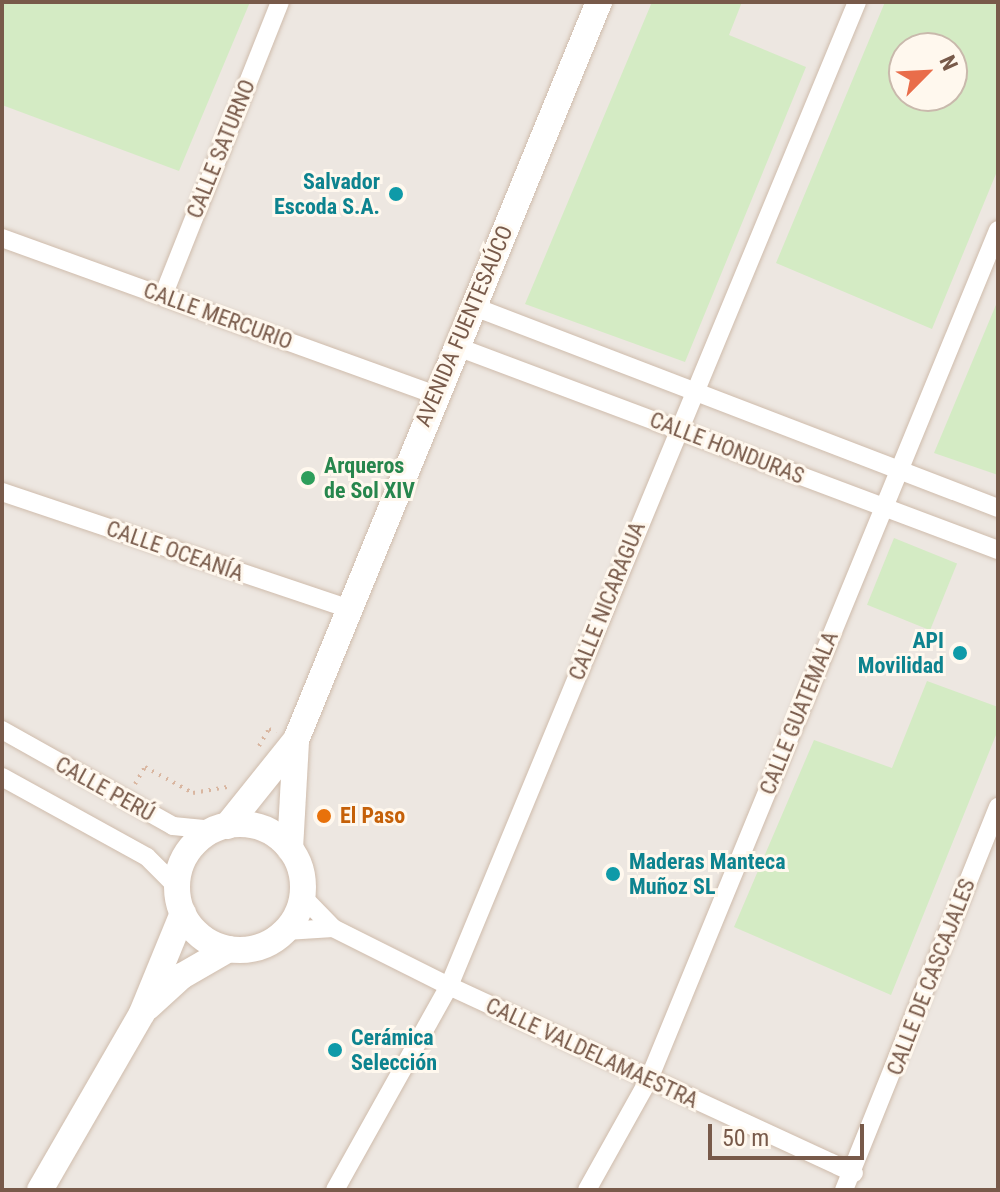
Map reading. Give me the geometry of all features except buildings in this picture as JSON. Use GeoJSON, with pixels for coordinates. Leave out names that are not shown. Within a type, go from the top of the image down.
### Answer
{"type":"FeatureCollection","features":[{"type":"Feature","properties":{"kind":"street","name":"CALLE SATURNO"},"geometry":{"type":"LineString","coordinates":[[163,296],[280,2]]}},
{"type":"Feature","properties":{"kind":"street","name":"AVENIDA FUENTESAÚCO"},"geometry":{"type":"LineString","coordinates":[[220,828],[296,740],[434,394],[599,2]]}},
{"type":"Feature","properties":{"kind":"street","name":"CALLE NICARAGUA"},"geometry":{"type":"LineString","coordinates":[[335,1190],[449,986],[857,2]]}},
{"type":"Feature","properties":{"kind":"street","name":"CALLE GUATEMALA"},"geometry":{"type":"LineString","coordinates":[[587,1190],[649,1079],[998,230]]}},
{"type":"Feature","properties":{"kind":"street","name":"CALLE MERCURIO"},"geometry":{"type":"LineString","coordinates":[[2,238],[434,394]]}},
{"type":"Feature","properties":{"kind":"street","name":"CALLE HONDURAS"},"geometry":{"type":"LineString","coordinates":[[472,306],[998,508]]}},
{"type":"Feature","properties":{"kind":"street","name":"CALLE HONDURAS"},"geometry":{"type":"LineString","coordinates":[[455,346],[998,550]]}},
{"type":"Feature","properties":{"kind":"street","name":"CALLE OCEANÍA"},"geometry":{"type":"LineString","coordinates":[[2,492],[349,609]]}},
{"type":"Feature","properties":{"kind":"street","name":"CALLE PERÚ"},"geometry":{"type":"LineString","coordinates":[[2,730],[173,826],[220,828]]}},
{"type":"Feature","properties":{"kind":"street","name":"AVENIDA FUENTESAÚCO"},"geometry":{"type":"LineString","coordinates":[[290,849],[296,740]]}},
{"type":"Feature","properties":{"kind":"street","name":"CALLE PERÚ"},"geometry":{"type":"LineString","coordinates":[[2,777],[147,857],[180,900]]}},
{"type":"Feature","properties":{"kind":"street","name":"CALLE DE CASCAJALES"},"geometry":{"type":"LineString","coordinates":[[844,1190],[854,1173],[998,807]]}},
{"type":"Feature","properties":{"kind":"street"},"geometry":{"type":"LineString","coordinates":[[40,1190],[142,1013],[180,900],[182,864],[195,843],[220,828],[262,828],[290,849],[302,872],[303,897],[286,931]]}},
{"type":"Feature","properties":{"kind":"street","name":"CALLE VALDELAMAESTRA"},"geometry":{"type":"LineString","coordinates":[[303,897],[333,928],[449,986],[854,1173]]}},
{"type":"Feature","properties":{"kind":"street"},"geometry":{"type":"LineString","coordinates":[[180,900],[202,936],[229,949],[260,948],[286,931],[333,928]]}},
{"type":"Feature","properties":{"kind":"street"},"geometry":{"type":"LineString","coordinates":[[142,1013],[182,976],[229,949]]}},
{"type":"Feature","properties":{"kind":"path"},"geometry":{"type":"LineString","coordinates":[[256,752],[269,729],[296,740]]}},
{"type":"Feature","properties":{"kind":"path"},"geometry":{"type":"LineString","coordinates":[[145,767],[193,793],[222,790],[235,783]]}},
{"type":"Feature","properties":{"kind":"shaded area"},"geometry":{"type":"Polygon","coordinates":[[[2,2],[998,2],[998,1190],[2,1190],[2,2]]]}},
{"type":"Feature","properties":{"kind":"green space"},"geometry":{"type":"Polygon","coordinates":[[[250,2],[179,171],[2,105],[2,3],[250,2]]]}},
{"type":"Feature","properties":{"kind":"green space"},"geometry":{"type":"Polygon","coordinates":[[[652,2],[742,2],[729,35],[806,67],[685,362],[525,304],[652,2]]]}},
{"type":"Feature","properties":{"kind":"green space"},"geometry":{"type":"Polygon","coordinates":[[[885,2],[998,2],[998,169],[932,329],[776,263],[885,2]]]}},
{"type":"Feature","properties":{"kind":"green space"},"geometry":{"type":"Polygon","coordinates":[[[998,300],[998,475],[934,453],[998,300]]]}},
{"type":"Feature","properties":{"kind":"green space"},"geometry":{"type":"Polygon","coordinates":[[[894,538],[957,563],[930,630],[867,605],[894,538]]]}},
{"type":"Feature","properties":{"kind":"green space"},"geometry":{"type":"Polygon","coordinates":[[[927,681],[998,707],[998,730],[891,995],[734,927],[814,740],[892,768],[927,681]]]}},
{"type":"Feature","properties":{"kind":"place","name":"Salvador Escoda S.A."},"geometry":{"type":"Point","coordinates":[396,194]}},
{"type":"Feature","properties":{"kind":"place","name":"Arqueros de Sol XIV"},"geometry":{"type":"Point","coordinates":[308,478]}},
{"type":"Feature","properties":{"kind":"place","name":"API Movilidad"},"geometry":{"type":"Point","coordinates":[960,653]}},
{"type":"Feature","properties":{"kind":"place","name":"El Paso"},"geometry":{"type":"Point","coordinates":[324,816]}},
{"type":"Feature","properties":{"kind":"place","name":"Maderas Manteca Muñoz SL"},"geometry":{"type":"Point","coordinates":[613,874]}},
{"type":"Feature","properties":{"kind":"place","name":"Cerámica Selección"},"geometry":{"type":"Point","coordinates":[335,1050]}}]}
